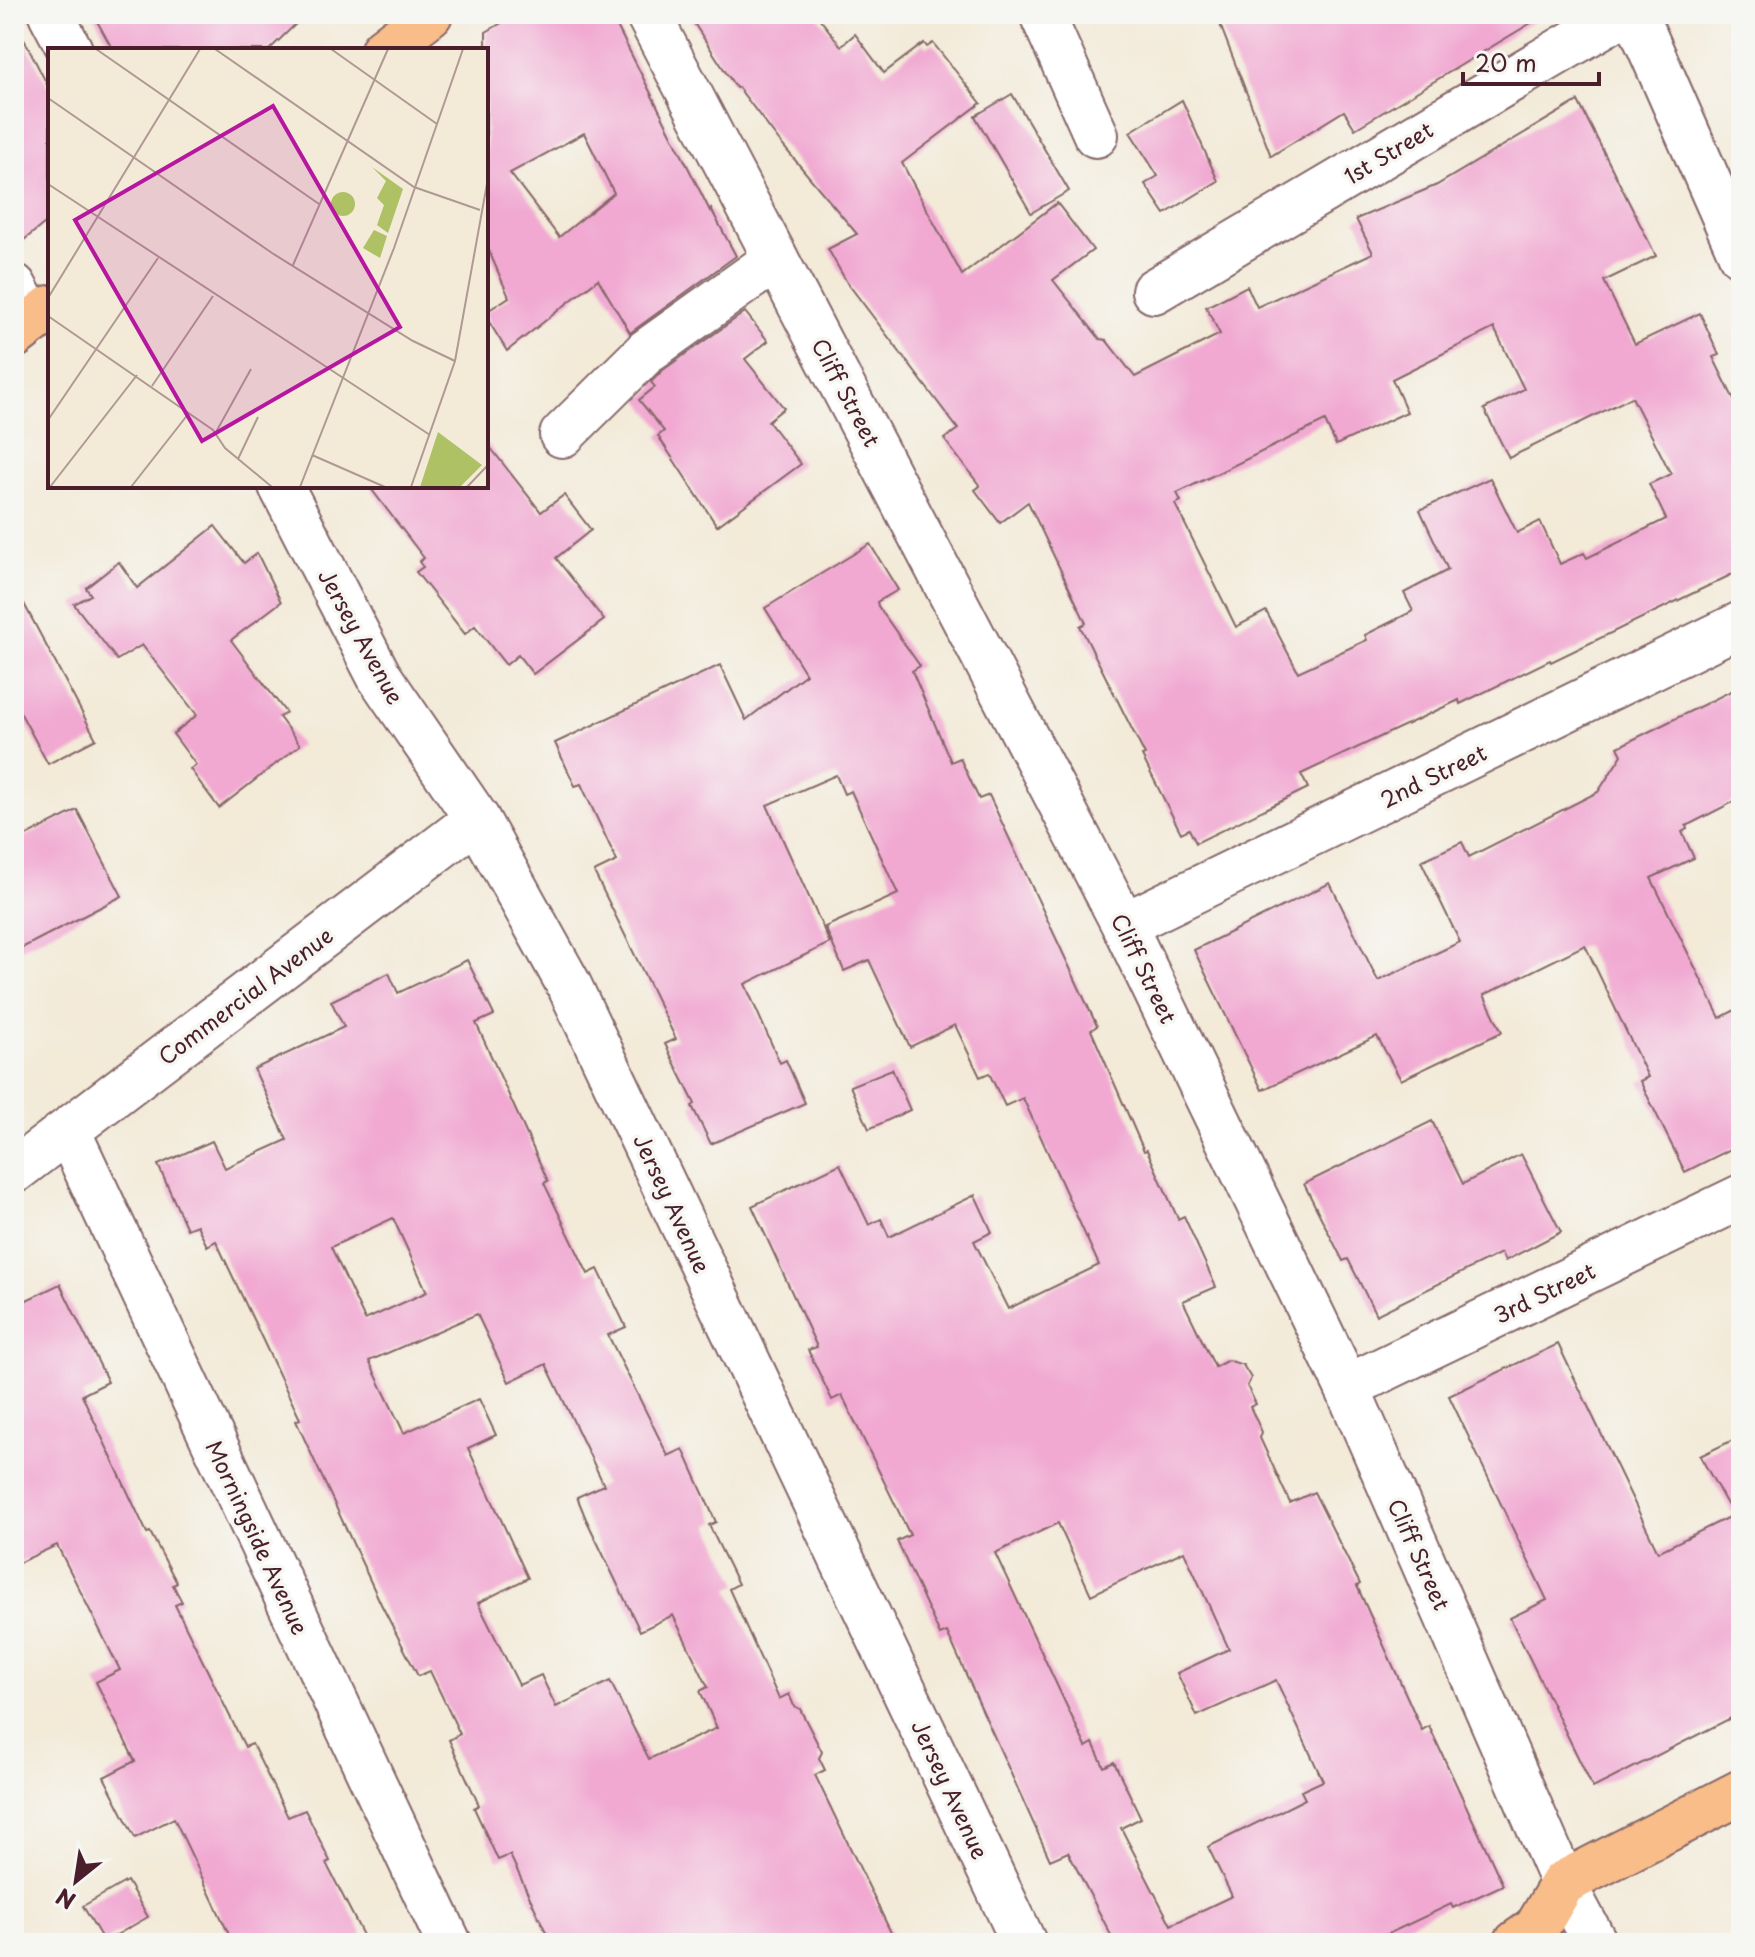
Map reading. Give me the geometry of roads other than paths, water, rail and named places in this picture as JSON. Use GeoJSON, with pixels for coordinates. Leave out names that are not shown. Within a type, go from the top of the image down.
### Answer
{"type":"FeatureCollection","features":[{"type":"Feature","properties":{"kind":"main road"},"geometry":{"type":"LineString","coordinates":[[386,48],[430,14]]}},
{"type":"Feature","properties":{"kind":"main road"},"geometry":{"type":"LineString","coordinates":[[1516,1943],[1536,1929],[1563,1883],[1741,1792]]}},
{"type":"Feature","properties":{"kind":"street"},"geometry":{"type":"LineString","coordinates":[[51,14],[69,48]]}},
{"type":"Feature","properties":{"kind":"street","name":"Cliff Street"},"geometry":{"type":"LineString","coordinates":[[648,14],[1124,925],[1347,1387],[1563,1883],[1595,1943]]}},
{"type":"Feature","properties":{"kind":"street"},"geometry":{"type":"LineString","coordinates":[[1042,14],[1096,135]]}},
{"type":"Feature","properties":{"kind":"street","name":"1st Street"},"geometry":{"type":"LineString","coordinates":[[1154,291],[1622,14]]}},
{"type":"Feature","properties":{"kind":"street"},"geometry":{"type":"LineString","coordinates":[[1635,14],[1738,242]]}},
{"type":"Feature","properties":{"kind":"street"},"geometry":{"type":"LineString","coordinates":[[562,435],[647,351],[776,259]]}},
{"type":"Feature","properties":{"kind":"street","name":"Jersey Avenue"},"geometry":{"type":"LineString","coordinates":[[282,488],[379,676],[477,819],[569,985],[1024,1943]]}},
{"type":"Feature","properties":{"kind":"street","name":"2nd Street"},"geometry":{"type":"LineString","coordinates":[[1124,925],[1741,624]]}},
{"type":"Feature","properties":{"kind":"street","name":"Commercial Avenue"},"geometry":{"type":"LineString","coordinates":[[14,1171],[477,819]]}},
{"type":"Feature","properties":{"kind":"street","name":"Morningside Avenue"},"geometry":{"type":"LineString","coordinates":[[68,1131],[449,1943]]}},
{"type":"Feature","properties":{"kind":"street","name":"3rd Street"},"geometry":{"type":"LineString","coordinates":[[1347,1387],[1741,1197]]}}]}
